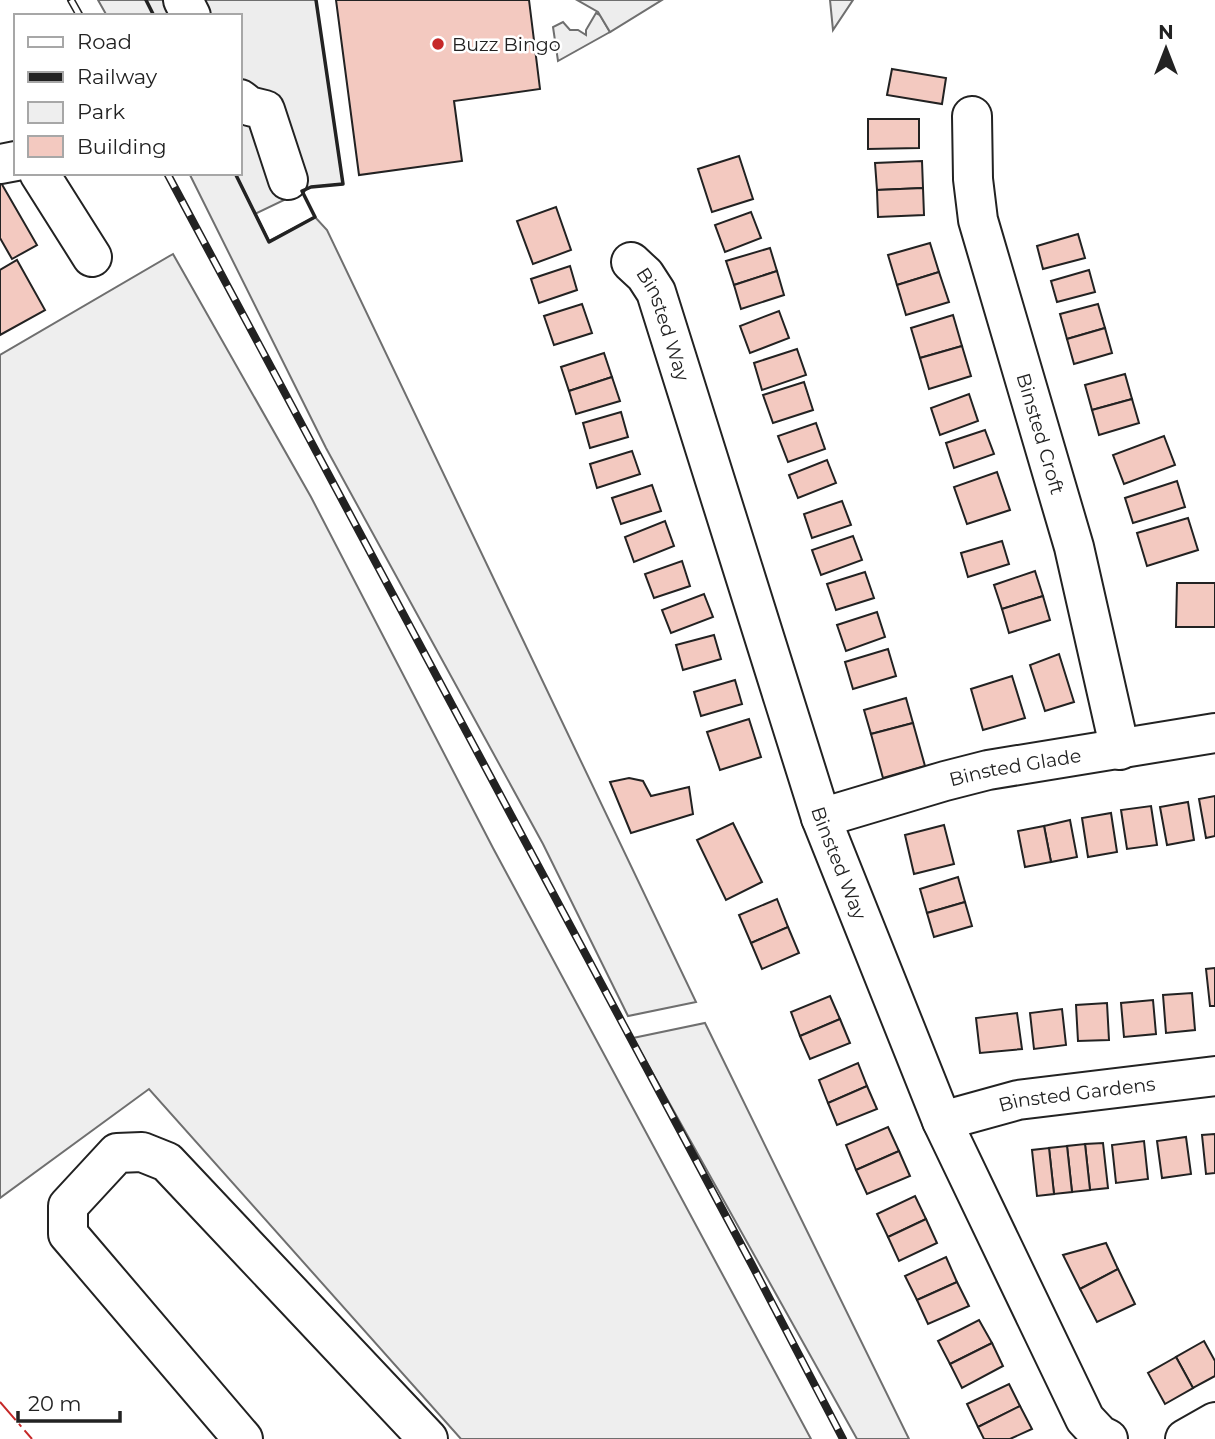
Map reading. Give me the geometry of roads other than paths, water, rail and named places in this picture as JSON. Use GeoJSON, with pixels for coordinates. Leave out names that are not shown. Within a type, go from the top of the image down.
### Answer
{"type":"FeatureCollection","features":[{"type":"Feature","properties":{"kind":"street"},"geometry":{"type":"LineString","coordinates":[[242,101],[249,106],[265,110],[288,180]]}},
{"type":"Feature","properties":{"kind":"street","name":"Binsted Croft"},"geometry":{"type":"LineString","coordinates":[[972,116],[973,179],[978,220],[1074,547],[1120,750]]}},
{"type":"Feature","properties":{"kind":"street"},"geometry":{"type":"LineString","coordinates":[[40,175],[92,257]]}},
{"type":"Feature","properties":{"kind":"street","name":"Binsted Way"},"geometry":{"type":"LineString","coordinates":[[631,262],[645,275],[656,292],[821,818],[942,1121],[1085,1419],[1100,1435],[1108,1439]]}},
{"type":"Feature","properties":{"kind":"street","name":"Binsted Glade"},"geometry":{"type":"LineString","coordinates":[[821,818],[945,780],[988,770],[1215,733]]}},
{"type":"Feature","properties":{"kind":"street","name":"Binsted Gardens"},"geometry":{"type":"LineString","coordinates":[[942,1121],[1018,1100],[1215,1076]]}},
{"type":"Feature","properties":{"kind":"street"},"geometry":{"type":"LineString","coordinates":[[243,1439],[68,1234],[68,1206],[117,1153],[142,1152],[167,1162],[428,1439]]}},
{"type":"Feature","properties":{"kind":"street"},"geometry":{"type":"LineString","coordinates":[[1185,1439],[1215,1422]]}},
{"type":"Feature","properties":{"kind":"railway"},"geometry":{"type":"LineString","coordinates":[[71,0],[79,14]]}},
{"type":"Feature","properties":{"kind":"railway"},"geometry":{"type":"LineString","coordinates":[[168,175],[843,1439]]}},
{"type":"Feature","properties":{"kind":"place","name":"Buzz Bingo"},"geometry":{"type":"Point","coordinates":[438,44]}}]}
